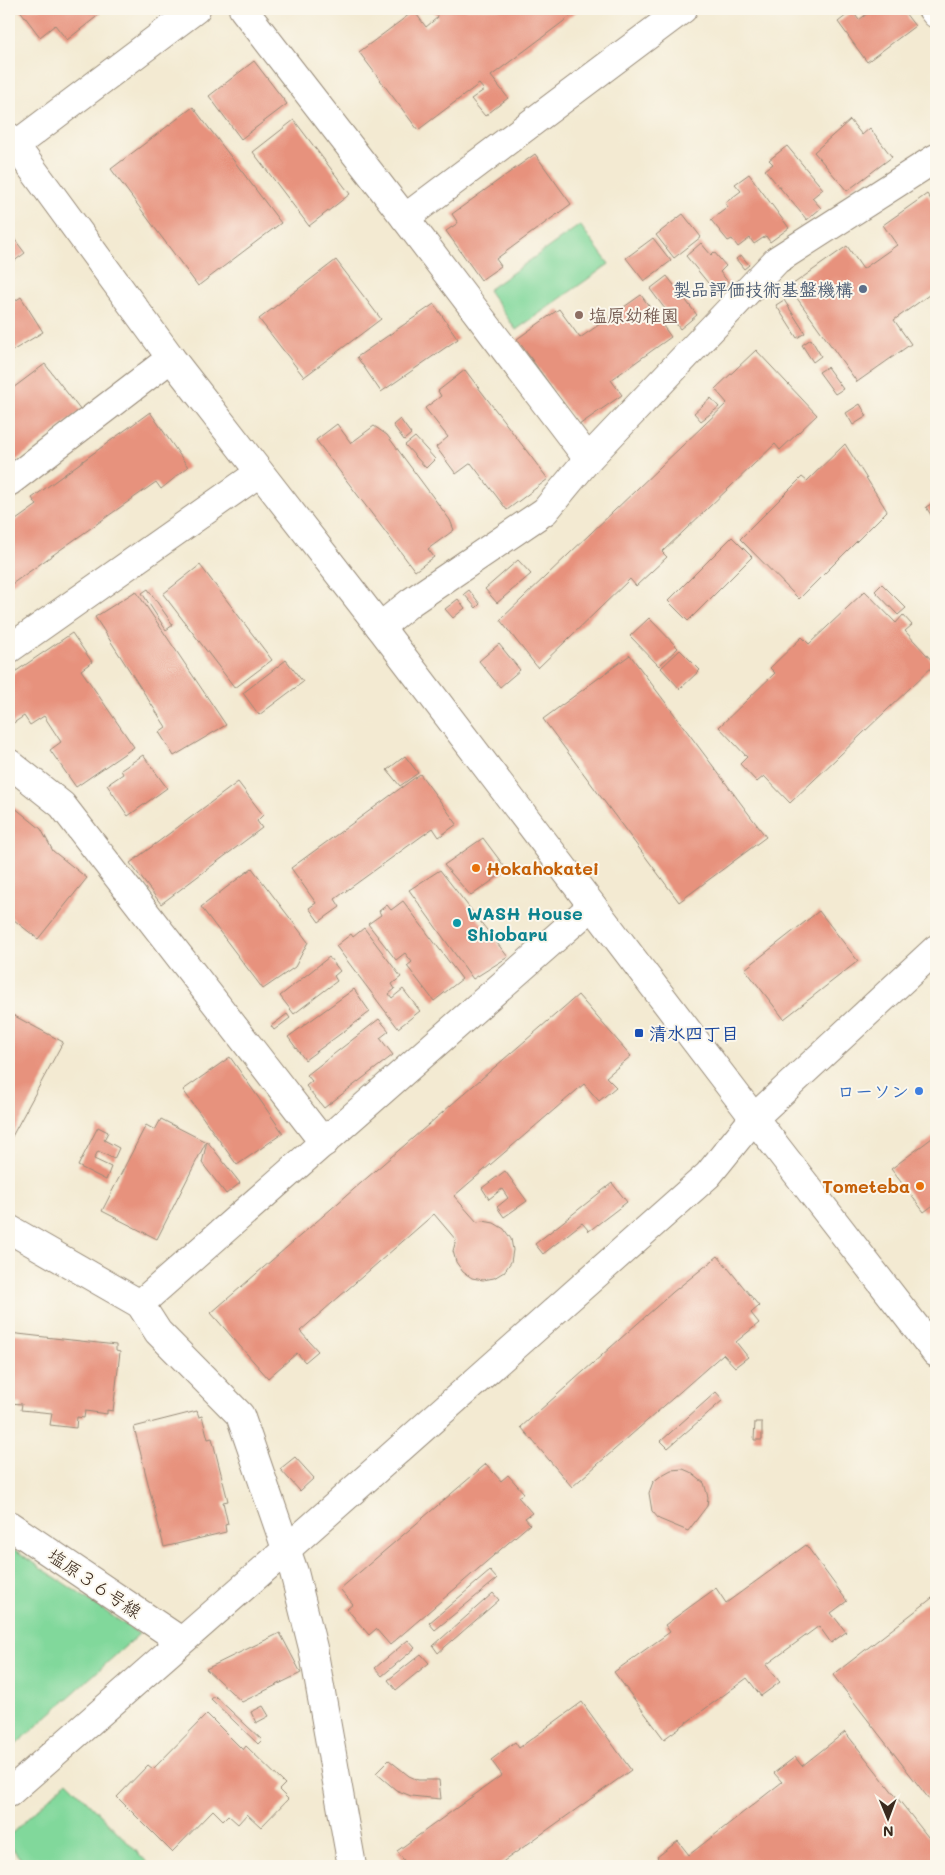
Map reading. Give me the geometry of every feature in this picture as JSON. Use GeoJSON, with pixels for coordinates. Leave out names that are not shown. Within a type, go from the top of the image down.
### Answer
{"type":"FeatureCollection","features":[{"type":"Feature","properties":{"kind":"street"},"geometry":{"type":"LineString","coordinates":[[196,9],[11,144],[171,358],[380,627],[754,1118],[936,1353]]}},
{"type":"Feature","properties":{"kind":"street"},"geometry":{"type":"LineString","coordinates":[[243,9],[405,218],[588,460]]}},
{"type":"Feature","properties":{"kind":"street"},"geometry":{"type":"LineString","coordinates":[[405,218],[683,9]]}},
{"type":"Feature","properties":{"kind":"street"},"geometry":{"type":"LineString","coordinates":[[932,9],[936,14]]}},
{"type":"Feature","properties":{"kind":"street"},"geometry":{"type":"LineString","coordinates":[[380,627],[411,602],[545,511],[588,460],[777,260],[936,158]]}},
{"type":"Feature","properties":{"kind":"street"},"geometry":{"type":"LineString","coordinates":[[9,482],[171,358]]}},
{"type":"Feature","properties":{"kind":"street"},"geometry":{"type":"LineString","coordinates":[[9,649],[259,473]]}},
{"type":"Feature","properties":{"kind":"street"},"geometry":{"type":"LineString","coordinates":[[9,763],[62,805],[324,1143]]}},
{"type":"Feature","properties":{"kind":"street"},"geometry":{"type":"LineString","coordinates":[[140,1304],[592,906]]}},
{"type":"Feature","properties":{"kind":"street"},"geometry":{"type":"LineString","coordinates":[[9,1792],[287,1549],[708,1174],[754,1118],[936,951]]}},
{"type":"Feature","properties":{"kind":"street"},"geometry":{"type":"LineString","coordinates":[[9,1229],[140,1304],[158,1332],[240,1415],[287,1549],[313,1648],[352,1866]]}},
{"type":"Feature","properties":{"kind":"street","name":"塩原３６号線"},"geometry":{"type":"LineString","coordinates":[[9,1525],[181,1641]]}},
{"type":"Feature","properties":{"kind":"green space"},"geometry":{"type":"Polygon","coordinates":[[[580,225],[609,264],[516,330],[488,290],[580,225]]]}},
{"type":"Feature","properties":{"kind":"green space"},"geometry":{"type":"Polygon","coordinates":[[[9,1546],[139,1634],[9,1751],[9,1546]]]}},
{"type":"Feature","properties":{"kind":"green space"},"geometry":{"type":"Polygon","coordinates":[[[67,1781],[151,1866],[26,1866],[9,1844],[9,1836],[67,1781]]]}},
{"type":"Feature","properties":{"kind":"building"},"geometry":{"type":"Polygon","coordinates":[[[19,9],[96,9],[100,14],[67,40],[55,25],[40,37],[19,9]]]}},
{"type":"Feature","properties":{"kind":"building"},"geometry":{"type":"Polygon","coordinates":[[[432,9],[580,9],[491,76],[508,98],[485,116],[471,99],[484,90],[479,84],[418,130],[359,52],[414,11],[426,27],[438,17],[432,9]]]}},
{"type":"Feature","properties":{"kind":"building"},"geometry":{"type":"Polygon","coordinates":[[[873,9],[902,9],[915,26],[867,62],[838,22],[852,11],[859,20],[873,9]]]}},
{"type":"Feature","properties":{"kind":"building"},"geometry":{"type":"Polygon","coordinates":[[[254,61],[287,104],[241,139],[209,96],[254,61]]]}},
{"type":"Feature","properties":{"kind":"building"},"geometry":{"type":"Polygon","coordinates":[[[193,107],[281,223],[198,286],[111,169],[193,107]]]}},
{"type":"Feature","properties":{"kind":"building"},"geometry":{"type":"Polygon","coordinates":[[[294,120],[350,194],[309,226],[253,152],[294,120]]]}},
{"type":"Feature","properties":{"kind":"building"},"geometry":{"type":"Polygon","coordinates":[[[850,120],[862,135],[870,128],[892,157],[847,191],[814,152],[850,120]]]}},
{"type":"Feature","properties":{"kind":"building"},"geometry":{"type":"Polygon","coordinates":[[[787,146],[823,189],[812,198],[821,208],[807,220],[765,170],[773,164],[769,160],[787,146]]]}},
{"type":"Feature","properties":{"kind":"building"},"geometry":{"type":"Polygon","coordinates":[[[535,154],[571,204],[496,259],[501,266],[481,280],[446,231],[458,223],[452,214],[535,154]]]}},
{"type":"Feature","properties":{"kind":"building"},"geometry":{"type":"Polygon","coordinates":[[[749,174],[789,228],[770,242],[766,236],[754,244],[750,238],[738,247],[732,239],[728,241],[711,220],[728,207],[725,203],[741,191],[735,184],[749,174]]]}},
{"type":"Feature","properties":{"kind":"building","name":"製品評価技術基盤機構"},"geometry":{"type":"Polygon","coordinates":[[[927,194],[936,207],[936,290],[894,320],[911,344],[857,382],[789,287],[847,246],[863,269],[897,245],[883,225],[927,194]]]}},
{"type":"Feature","properties":{"kind":"building"},"geometry":{"type":"Polygon","coordinates":[[[683,214],[701,237],[674,258],[656,235],[683,214]]]}},
{"type":"Feature","properties":{"kind":"building"},"geometry":{"type":"Polygon","coordinates":[[[9,232],[25,253],[9,265],[9,232]]]}},
{"type":"Feature","properties":{"kind":"building"},"geometry":{"type":"Polygon","coordinates":[[[653,238],[671,261],[644,281],[626,258],[653,238]]]}},
{"type":"Feature","properties":{"kind":"building"},"geometry":{"type":"Polygon","coordinates":[[[701,243],[711,255],[714,252],[726,266],[720,272],[729,283],[717,294],[686,256],[701,243]]]}},
{"type":"Feature","properties":{"kind":"building"},"geometry":{"type":"Polygon","coordinates":[[[741,255],[749,265],[744,269],[736,259],[741,255]]]}},
{"type":"Feature","properties":{"kind":"building"},"geometry":{"type":"Polygon","coordinates":[[[336,260],[381,319],[304,377],[259,319],[336,260]]]}},
{"type":"Feature","properties":{"kind":"building"},"geometry":{"type":"Polygon","coordinates":[[[667,276],[697,315],[680,329],[650,289],[667,276]]]}},
{"type":"Feature","properties":{"kind":"building"},"geometry":{"type":"Polygon","coordinates":[[[641,295],[671,337],[611,380],[622,395],[579,425],[517,339],[559,309],[580,338],[641,295]]]}},
{"type":"Feature","properties":{"kind":"building"},"geometry":{"type":"Polygon","coordinates":[[[21,297],[43,332],[12,351],[9,346],[9,305],[21,297]]]}},
{"type":"Feature","properties":{"kind":"building"},"geometry":{"type":"Polygon","coordinates":[[[784,300],[805,333],[797,338],[776,305],[784,300]]]}},
{"type":"Feature","properties":{"kind":"building"},"geometry":{"type":"Polygon","coordinates":[[[434,304],[458,339],[381,392],[357,357],[434,304]]]}},
{"type":"Feature","properties":{"kind":"building"},"geometry":{"type":"Polygon","coordinates":[[[811,339],[821,356],[813,362],[802,345],[811,339]]]}},
{"type":"Feature","properties":{"kind":"building"},"geometry":{"type":"Polygon","coordinates":[[[756,350],[817,415],[780,450],[775,444],[662,552],[667,557],[636,586],[630,579],[538,668],[500,620],[727,403],[715,389],[756,350]]]}},
{"type":"Feature","properties":{"kind":"building"},"geometry":{"type":"Polygon","coordinates":[[[45,364],[81,411],[14,462],[9,456],[9,391],[45,364]]]}},
{"type":"Feature","properties":{"kind":"building"},"geometry":{"type":"Polygon","coordinates":[[[827,367],[843,389],[835,394],[819,372],[827,367]]]}},
{"type":"Feature","properties":{"kind":"building"},"geometry":{"type":"Polygon","coordinates":[[[465,370],[548,479],[507,510],[471,463],[456,474],[436,447],[448,437],[425,408],[441,396],[438,391],[465,370]]]}},
{"type":"Feature","properties":{"kind":"building"},"geometry":{"type":"Polygon","coordinates":[[[711,398],[719,407],[701,421],[694,413],[711,398]]]}},
{"type":"Feature","properties":{"kind":"building"},"geometry":{"type":"Polygon","coordinates":[[[860,404],[867,416],[853,425],[846,413],[860,404]]]}},
{"type":"Feature","properties":{"kind":"building"},"geometry":{"type":"Polygon","coordinates":[[[150,412],[188,467],[161,489],[156,482],[9,586],[9,525],[37,505],[32,498],[150,412]]]}},
{"type":"Feature","properties":{"kind":"building"},"geometry":{"type":"Polygon","coordinates":[[[400,419],[411,434],[404,440],[393,425],[400,419]]]}},
{"type":"Feature","properties":{"kind":"building"},"geometry":{"type":"Polygon","coordinates":[[[337,424],[351,443],[374,426],[387,435],[450,520],[454,530],[428,549],[434,557],[415,571],[316,440],[337,424]]]}},
{"type":"Feature","properties":{"kind":"building"},"geometry":{"type":"Polygon","coordinates":[[[415,437],[435,459],[426,468],[405,445],[415,437]]]}},
{"type":"Feature","properties":{"kind":"building"},"geometry":{"type":"Polygon","coordinates":[[[845,444],[887,511],[799,599],[740,539],[802,477],[807,481],[845,444]]]}},
{"type":"Feature","properties":{"kind":"building"},"geometry":{"type":"Polygon","coordinates":[[[936,501],[936,523],[926,507],[936,501]]]}},
{"type":"Feature","properties":{"kind":"building"},"geometry":{"type":"Polygon","coordinates":[[[732,537],[752,557],[688,621],[668,601],[732,537]]]}},
{"type":"Feature","properties":{"kind":"building"},"geometry":{"type":"Polygon","coordinates":[[[518,560],[531,574],[497,603],[485,589],[518,560]]]}},
{"type":"Feature","properties":{"kind":"building"},"geometry":{"type":"Polygon","coordinates":[[[200,565],[272,660],[235,688],[163,594],[200,565]]]}},
{"type":"Feature","properties":{"kind":"building"},"geometry":{"type":"Polygon","coordinates":[[[882,584],[906,608],[898,615],[875,591],[882,584]]]}},
{"type":"Feature","properties":{"kind":"building"},"geometry":{"type":"Polygon","coordinates":[[[148,589],[173,625],[166,630],[142,593],[148,589]]]}},
{"type":"Feature","properties":{"kind":"building"},"geometry":{"type":"Polygon","coordinates":[[[469,590],[480,604],[476,608],[464,594],[469,590]]]}},
{"type":"Feature","properties":{"kind":"building"},"geometry":{"type":"Polygon","coordinates":[[[136,591],[226,725],[174,756],[159,732],[166,727],[95,617],[136,591]]]}},
{"type":"Feature","properties":{"kind":"building"},"geometry":{"type":"Polygon","coordinates":[[[865,591],[896,623],[903,615],[912,625],[905,631],[935,664],[790,803],[764,776],[757,782],[740,764],[747,757],[719,727],[775,673],[770,668],[802,637],[809,644],[865,591]]]}},
{"type":"Feature","properties":{"kind":"building"},"geometry":{"type":"Polygon","coordinates":[[[458,599],[465,608],[453,618],[445,609],[458,599]]]}},
{"type":"Feature","properties":{"kind":"building"},"geometry":{"type":"Polygon","coordinates":[[[649,618],[678,648],[659,666],[630,636],[649,618]]]}},
{"type":"Feature","properties":{"kind":"building"},"geometry":{"type":"Polygon","coordinates":[[[72,633],[92,662],[81,670],[134,747],[76,787],[50,750],[61,742],[44,716],[30,725],[24,716],[9,726],[9,676],[72,633]]]}},
{"type":"Feature","properties":{"kind":"building"},"geometry":{"type":"Polygon","coordinates":[[[499,644],[520,670],[500,687],[479,661],[499,644]]]}},
{"type":"Feature","properties":{"kind":"building"},"geometry":{"type":"Polygon","coordinates":[[[680,650],[700,670],[680,689],[661,668],[680,650]]]}},
{"type":"Feature","properties":{"kind":"building"},"geometry":{"type":"Polygon","coordinates":[[[630,655],[766,837],[679,902],[543,719],[630,655]]]}},
{"type":"Feature","properties":{"kind":"building"},"geometry":{"type":"Polygon","coordinates":[[[286,660],[303,682],[259,715],[243,693],[286,660]]]}},
{"type":"Feature","properties":{"kind":"building"},"geometry":{"type":"Polygon","coordinates":[[[143,755],[167,788],[128,816],[107,785],[123,774],[121,770],[143,755]]]}},
{"type":"Feature","properties":{"kind":"building"},"geometry":{"type":"Polygon","coordinates":[[[405,756],[418,773],[400,786],[387,770],[405,756]]]}},
{"type":"Feature","properties":{"kind":"building"},"geometry":{"type":"Polygon","coordinates":[[[420,774],[457,824],[439,837],[433,828],[335,899],[340,907],[319,922],[309,908],[316,903],[291,868],[420,774]]]}},
{"type":"Feature","properties":{"kind":"building"},"geometry":{"type":"Polygon","coordinates":[[[238,782],[263,815],[257,821],[262,828],[161,904],[130,863],[238,782]]]}},
{"type":"Feature","properties":{"kind":"building"},"geometry":{"type":"Polygon","coordinates":[[[9,803],[41,829],[53,851],[87,878],[38,939],[9,916],[9,803]]]}},
{"type":"Feature","properties":{"kind":"building","name":"Hokahokatei"},"geometry":{"type":"Polygon","coordinates":[[[483,838],[507,870],[471,896],[444,865],[483,838]]]}},
{"type":"Feature","properties":{"kind":"building"},"geometry":{"type":"Polygon","coordinates":[[[252,868],[308,942],[295,967],[263,989],[201,907],[252,868]]]}},
{"type":"Feature","properties":{"kind":"building","name":"WASH House Shiobaru"},"geometry":{"type":"Polygon","coordinates":[[[440,870],[508,957],[473,979],[409,890],[440,870]]]}},
{"type":"Feature","properties":{"kind":"building"},"geometry":{"type":"Polygon","coordinates":[[[403,901],[462,979],[434,1001],[407,966],[412,962],[405,953],[396,960],[368,924],[381,915],[379,911],[387,905],[391,910],[403,901]]]}},
{"type":"Feature","properties":{"kind":"building"},"geometry":{"type":"Polygon","coordinates":[[[819,911],[858,961],[784,1019],[745,969],[819,911]]]}},
{"type":"Feature","properties":{"kind":"building"},"geometry":{"type":"Polygon","coordinates":[[[364,928],[401,977],[392,984],[395,989],[389,994],[392,998],[403,989],[420,1011],[398,1028],[336,946],[351,934],[353,937],[364,928]]]}},
{"type":"Feature","properties":{"kind":"building"},"geometry":{"type":"Polygon","coordinates":[[[329,957],[340,971],[334,976],[337,981],[294,1014],[280,996],[329,957]]]}},
{"type":"Feature","properties":{"kind":"building"},"geometry":{"type":"Polygon","coordinates":[[[354,989],[370,1012],[305,1060],[288,1037],[354,989]]]}},
{"type":"Feature","properties":{"kind":"building"},"geometry":{"type":"Polygon","coordinates":[[[578,995],[631,1056],[606,1077],[616,1087],[599,1101],[584,1084],[454,1196],[477,1222],[494,1223],[504,1229],[511,1239],[513,1250],[511,1262],[504,1272],[494,1278],[483,1280],[472,1278],[463,1272],[456,1262],[453,1251],[456,1240],[434,1214],[300,1331],[318,1351],[305,1362],[297,1353],[268,1378],[211,1313],[578,995]]]}},
{"type":"Feature","properties":{"kind":"building"},"geometry":{"type":"Polygon","coordinates":[[[9,1013],[63,1042],[9,1142],[9,1013]]]}},
{"type":"Feature","properties":{"kind":"building"},"geometry":{"type":"Polygon","coordinates":[[[287,1014],[290,1018],[274,1030],[271,1026],[287,1014]]]}},
{"type":"Feature","properties":{"kind":"building"},"geometry":{"type":"Polygon","coordinates":[[[379,1019],[389,1031],[380,1038],[393,1055],[324,1108],[306,1086],[312,1081],[307,1075],[379,1019]]]}},
{"type":"Feature","properties":{"kind":"building"},"geometry":{"type":"Polygon","coordinates":[[[230,1057],[283,1133],[237,1165],[183,1090],[230,1057]]]}},
{"type":"Feature","properties":{"kind":"building"},"geometry":{"type":"Polygon","coordinates":[[[161,1119],[206,1142],[157,1239],[102,1211],[146,1125],[155,1130],[161,1119]]]}},
{"type":"Feature","properties":{"kind":"building"},"geometry":{"type":"Polygon","coordinates":[[[98,1127],[108,1132],[104,1140],[119,1148],[114,1159],[98,1151],[94,1159],[111,1167],[106,1180],[78,1166],[98,1127]]]}},
{"type":"Feature","properties":{"kind":"building","name":"Tometeba"},"geometry":{"type":"Polygon","coordinates":[[[936,1135],[936,1203],[924,1212],[891,1169],[936,1135]]]}},
{"type":"Feature","properties":{"kind":"building"},"geometry":{"type":"Polygon","coordinates":[[[207,1141],[240,1183],[226,1194],[202,1163],[207,1141]]]}},
{"type":"Feature","properties":{"kind":"building"},"geometry":{"type":"Polygon","coordinates":[[[505,1171],[527,1201],[504,1217],[497,1207],[508,1198],[502,1189],[489,1199],[482,1188],[505,1171]]]}},
{"type":"Feature","properties":{"kind":"building"},"geometry":{"type":"Polygon","coordinates":[[[612,1183],[627,1202],[589,1231],[582,1223],[543,1254],[535,1244],[612,1183]]]}},
{"type":"Feature","properties":{"kind":"building"},"geometry":{"type":"Polygon","coordinates":[[[718,1256],[759,1306],[751,1313],[759,1323],[736,1342],[748,1357],[735,1367],[723,1354],[572,1487],[521,1427],[673,1292],[718,1256]]]}},
{"type":"Feature","properties":{"kind":"building"},"geometry":{"type":"Polygon","coordinates":[[[9,1333],[116,1345],[116,1351],[120,1352],[113,1411],[107,1410],[107,1414],[85,1411],[84,1418],[77,1417],[76,1428],[50,1425],[52,1413],[21,1410],[22,1404],[9,1403],[9,1333]]]}},
{"type":"Feature","properties":{"kind":"building"},"geometry":{"type":"Polygon","coordinates":[[[716,1392],[723,1400],[668,1448],[661,1441],[716,1392]]]}},
{"type":"Feature","properties":{"kind":"building"},"geometry":{"type":"Polygon","coordinates":[[[197,1411],[199,1417],[202,1416],[208,1439],[212,1438],[228,1501],[223,1502],[228,1524],[225,1525],[226,1532],[164,1547],[134,1427],[197,1411]]]}},
{"type":"Feature","properties":{"kind":"building"},"geometry":{"type":"Polygon","coordinates":[[[755,1422],[762,1422],[762,1440],[754,1440],[755,1422]]]}},
{"type":"Feature","properties":{"kind":"building"},"geometry":{"type":"Polygon","coordinates":[[[295,1457],[314,1478],[300,1491],[280,1469],[295,1457]]]}},
{"type":"Feature","properties":{"kind":"building"},"geometry":{"type":"Polygon","coordinates":[[[486,1464],[501,1481],[508,1475],[524,1493],[518,1497],[532,1513],[525,1518],[530,1524],[390,1645],[376,1629],[369,1635],[347,1609],[353,1604],[340,1589],[486,1464]]]}},
{"type":"Feature","properties":{"kind":"building"},"geometry":{"type":"Polygon","coordinates":[[[683,1469],[704,1483],[708,1497],[707,1506],[688,1531],[659,1519],[652,1511],[649,1493],[653,1482],[662,1475],[671,1470],[683,1469]]]}},
{"type":"Feature","properties":{"kind":"building"},"geometry":{"type":"Polygon","coordinates":[[[806,1545],[847,1601],[831,1613],[846,1632],[831,1643],[819,1626],[766,1665],[780,1682],[761,1696],[747,1678],[664,1739],[614,1672],[670,1632],[665,1625],[716,1588],[726,1603],[806,1545]]]}},
{"type":"Feature","properties":{"kind":"building"},"geometry":{"type":"Polygon","coordinates":[[[490,1571],[497,1579],[435,1630],[429,1623],[490,1571]]]}},
{"type":"Feature","properties":{"kind":"building"},"geometry":{"type":"Polygon","coordinates":[[[493,1593],[499,1600],[438,1653],[433,1646],[493,1593]]]}},
{"type":"Feature","properties":{"kind":"building"},"geometry":{"type":"Polygon","coordinates":[[[936,1595],[936,1808],[833,1675],[936,1595]]]}},
{"type":"Feature","properties":{"kind":"building"},"geometry":{"type":"Polygon","coordinates":[[[280,1633],[301,1673],[242,1702],[206,1669],[280,1633]]]}},
{"type":"Feature","properties":{"kind":"building"},"geometry":{"type":"Polygon","coordinates":[[[408,1640],[415,1648],[382,1676],[375,1668],[408,1640]]]}},
{"type":"Feature","properties":{"kind":"building"},"geometry":{"type":"Polygon","coordinates":[[[421,1654],[429,1663],[396,1690],[388,1680],[421,1654]]]}},
{"type":"Feature","properties":{"kind":"building"},"geometry":{"type":"Polygon","coordinates":[[[215,1696],[262,1740],[258,1744],[211,1699],[215,1696]]]}},
{"type":"Feature","properties":{"kind":"building"},"geometry":{"type":"Polygon","coordinates":[[[582,1702],[631,1770],[497,1866],[408,1866],[397,1851],[502,1775],[491,1760],[515,1742],[519,1748],[582,1702]]]}},
{"type":"Feature","properties":{"kind":"building"},"geometry":{"type":"Polygon","coordinates":[[[263,1706],[269,1716],[256,1723],[251,1712],[263,1706]]]}},
{"type":"Feature","properties":{"kind":"building"},"geometry":{"type":"Polygon","coordinates":[[[207,1714],[243,1750],[246,1746],[285,1784],[279,1790],[288,1799],[261,1827],[247,1814],[238,1824],[228,1815],[223,1820],[213,1810],[172,1852],[117,1797],[148,1765],[153,1769],[207,1714]]]}},
{"type":"Feature","properties":{"kind":"building"},"geometry":{"type":"Polygon","coordinates":[[[845,1732],[936,1847],[936,1866],[664,1866],[657,1857],[678,1841],[689,1855],[782,1782],[774,1773],[795,1757],[802,1766],[845,1732]]]}},
{"type":"Feature","properties":{"kind":"building"},"geometry":{"type":"Polygon","coordinates":[[[389,1760],[409,1776],[418,1780],[439,1780],[441,1799],[411,1796],[396,1790],[376,1773],[389,1760]]]}},
{"type":"Feature","properties":{"kind":"place","name":"製品評価技術基盤機構"},"geometry":{"type":"Point","coordinates":[863,289]}},
{"type":"Feature","properties":{"kind":"place","name":"塩原幼稚園"},"geometry":{"type":"Point","coordinates":[579,315]}},
{"type":"Feature","properties":{"kind":"place","name":"Hokahokatei"},"geometry":{"type":"Point","coordinates":[476,868]}},
{"type":"Feature","properties":{"kind":"place","name":"WASH House Shiobaru"},"geometry":{"type":"Point","coordinates":[457,923]}},
{"type":"Feature","properties":{"kind":"place","name":"清水四丁目"},"geometry":{"type":"Point","coordinates":[639,1033]}},
{"type":"Feature","properties":{"kind":"place","name":"ローソン"},"geometry":{"type":"Point","coordinates":[919,1091]}},
{"type":"Feature","properties":{"kind":"place","name":"Tometeba"},"geometry":{"type":"Point","coordinates":[920,1186]}}]}
